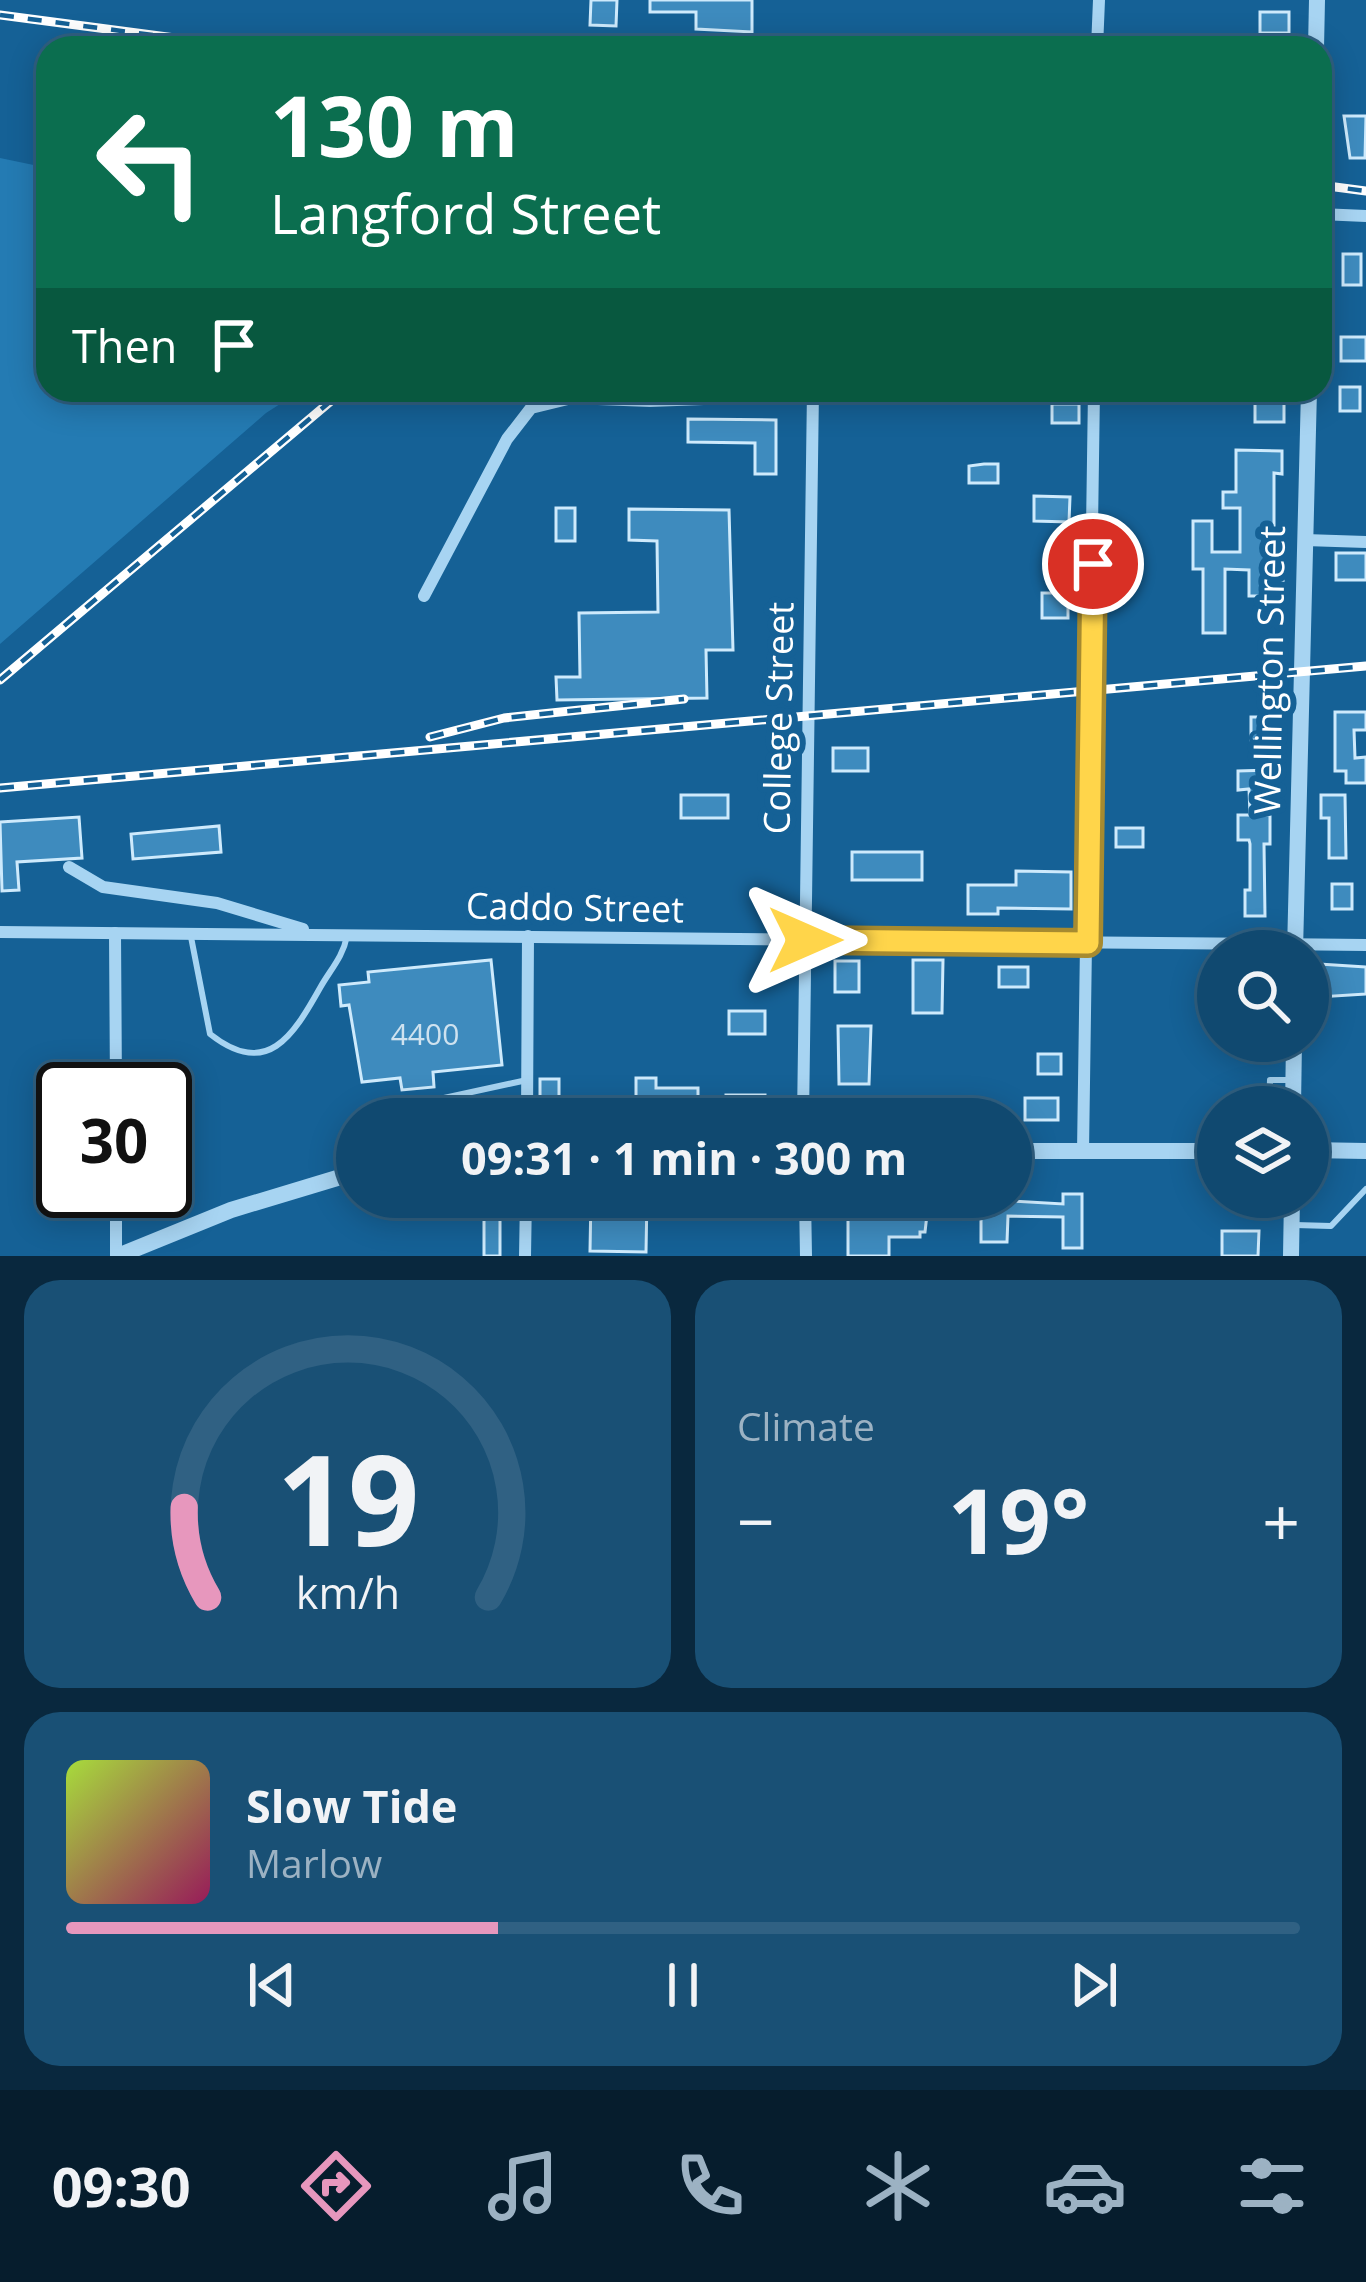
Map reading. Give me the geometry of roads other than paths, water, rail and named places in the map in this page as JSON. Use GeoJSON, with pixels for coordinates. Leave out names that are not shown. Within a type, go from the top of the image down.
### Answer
{"type":"FeatureCollection","features":[{"type":"Feature","properties":{"kind":"street"},"geometry":{"type":"LineString","coordinates":[[1098,36],[1099,0]]}},
{"type":"Feature","properties":{"kind":"street"},"geometry":{"type":"LineString","coordinates":[[1316,36],[1317,0]]}},
{"type":"Feature","properties":{"kind":"street"},"geometry":{"type":"LineString","coordinates":[[1332,215],[1366,216]]}},
{"type":"Feature","properties":{"kind":"street"},"geometry":{"type":"LineString","coordinates":[[424,596],[507,439],[531,408],[556,402]]}},
{"type":"Feature","properties":{"kind":"street","name":"College Street"},"geometry":{"type":"LineString","coordinates":[[803,1098],[813,402]]}},
{"type":"Feature","properties":{"kind":"street"},"geometry":{"type":"LineString","coordinates":[[1083,1152],[1094,402]]}},
{"type":"Feature","properties":{"kind":"street","name":"Wellington Street"},"geometry":{"type":"LineString","coordinates":[[1295,930],[1309,402]]}},
{"type":"Feature","properties":{"kind":"street"},"geometry":{"type":"LineString","coordinates":[[1305,541],[1366,542]]}},
{"type":"Feature","properties":{"kind":"street"},"geometry":{"type":"LineString","coordinates":[[69,867],[103,886],[217,903],[322,935]]}},
{"type":"Feature","properties":{"kind":"street","name":"Caddo Street"},"geometry":{"type":"LineString","coordinates":[[0,932],[1197,946]]}},
{"type":"Feature","properties":{"kind":"street"},"geometry":{"type":"LineString","coordinates":[[115,932],[116,1062]]}},
{"type":"Feature","properties":{"kind":"street"},"geometry":{"type":"LineString","coordinates":[[527,1098],[528,937]]}},
{"type":"Feature","properties":{"kind":"street","name":"Caddo Street"},"geometry":{"type":"LineString","coordinates":[[1329,947],[1366,945]]}},
{"type":"Feature","properties":{"kind":"street"},"geometry":{"type":"LineString","coordinates":[[1294,1062],[1294,1086]]}},
{"type":"Feature","properties":{"kind":"street"},"geometry":{"type":"LineString","coordinates":[[1329,1150],[1366,1151]]}},
{"type":"Feature","properties":{"kind":"street"},"geometry":{"type":"LineString","coordinates":[[1032,1151],[1197,1151]]}},
{"type":"Feature","properties":{"kind":"street"},"geometry":{"type":"LineString","coordinates":[[116,1218],[117,1256],[231,1210],[336,1178]]}},
{"type":"Feature","properties":{"kind":"street"},"geometry":{"type":"LineString","coordinates":[[526,1218],[526,1256]]}},
{"type":"Feature","properties":{"kind":"street"},"geometry":{"type":"LineString","coordinates":[[805,1218],[806,1256]]}},
{"type":"Feature","properties":{"kind":"street"},"geometry":{"type":"LineString","coordinates":[[1291,1256],[1292,1218]]}},
{"type":"Feature","properties":{"kind":"lane"},"geometry":{"type":"LineString","coordinates":[[190,934],[210,1034],[232,1051],[259,1052],[282,1043],[305,1016],[344,952],[347,935]]}},
{"type":"Feature","properties":{"kind":"lane"},"geometry":{"type":"LineString","coordinates":[[444,1098],[527,1080]]}},
{"type":"Feature","properties":{"kind":"lane"},"geometry":{"type":"LineString","coordinates":[[1270,1086],[1270,1080],[1294,1080]]}},
{"type":"Feature","properties":{"kind":"lane"},"geometry":{"type":"LineString","coordinates":[[1310,1218],[1331,1226],[1366,1189]]}},
{"type":"Feature","properties":{"kind":"railway"},"geometry":{"type":"LineString","coordinates":[[0,15],[160,36]]}},
{"type":"Feature","properties":{"kind":"railway"},"geometry":{"type":"LineString","coordinates":[[1332,187],[1366,191]]}},
{"type":"Feature","properties":{"kind":"railway"},"geometry":{"type":"LineString","coordinates":[[0,680],[330,402]]}},
{"type":"Feature","properties":{"kind":"railway"},"geometry":{"type":"LineString","coordinates":[[0,788],[1366,666]]}},
{"type":"Feature","properties":{"kind":"railway"},"geometry":{"type":"LineString","coordinates":[[430,737],[504,718],[684,699]]}}]}
